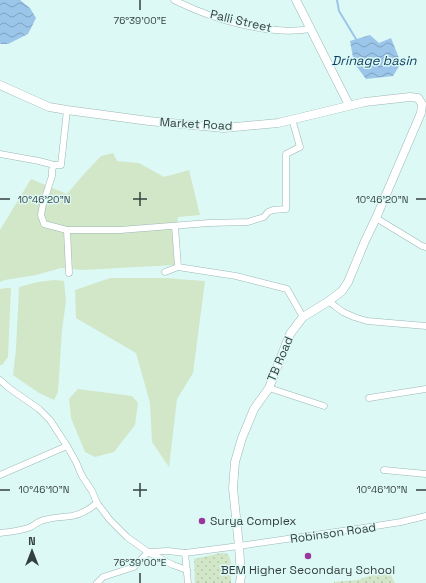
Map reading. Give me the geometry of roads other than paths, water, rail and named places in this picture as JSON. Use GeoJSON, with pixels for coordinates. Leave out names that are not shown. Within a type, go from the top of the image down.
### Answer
{"type":"FeatureCollection","features":[{"type":"Feature","properties":{"kind":"main road"},"geometry":{"type":"LineString","coordinates":[[296,0],[349,105]]}},
{"type":"Feature","properties":{"kind":"main road","name":"Market Road"},"geometry":{"type":"LineString","coordinates":[[0,85],[49,106],[67,110],[142,120],[224,128],[278,123],[365,102],[410,97],[422,98]]}},
{"type":"Feature","properties":{"kind":"main road","name":"TB Road"},"geometry":{"type":"LineString","coordinates":[[241,581],[233,488],[235,462],[242,438],[254,409],[268,388],[290,334],[303,317],[329,301],[346,286],[421,113],[422,98]]}},
{"type":"Feature","properties":{"kind":"street","name":"Palli Street"},"geometry":{"type":"LineString","coordinates":[[174,0],[203,12],[253,27],[277,30],[310,30]]}},
{"type":"Feature","properties":{"kind":"street"},"geometry":{"type":"LineString","coordinates":[[0,154],[54,165],[61,165],[67,110]]}},
{"type":"Feature","properties":{"kind":"street"},"geometry":{"type":"LineString","coordinates":[[54,165],[41,215],[44,224],[68,230],[120,230],[209,223],[248,222],[264,217],[268,212],[273,210],[286,209],[286,154],[300,146],[292,119]]}},
{"type":"Feature","properties":{"kind":"street"},"geometry":{"type":"LineString","coordinates":[[376,218],[426,247]]}},
{"type":"Feature","properties":{"kind":"street"},"geometry":{"type":"LineString","coordinates":[[175,226],[178,267]]}},
{"type":"Feature","properties":{"kind":"street"},"geometry":{"type":"LineString","coordinates":[[68,230],[69,273]]}},
{"type":"Feature","properties":{"kind":"street"},"geometry":{"type":"LineString","coordinates":[[164,272],[178,267],[236,276],[287,290],[303,317]]}},
{"type":"Feature","properties":{"kind":"street"},"geometry":{"type":"LineString","coordinates":[[329,301],[344,312],[366,321],[426,326]]}},
{"type":"Feature","properties":{"kind":"street"},"geometry":{"type":"LineString","coordinates":[[0,380],[50,420],[67,446],[97,503],[110,520],[127,537],[148,552],[173,565],[187,570]]}},
{"type":"Feature","properties":{"kind":"street"},"geometry":{"type":"LineString","coordinates":[[268,388],[324,406]]}},
{"type":"Feature","properties":{"kind":"street"},"geometry":{"type":"LineString","coordinates":[[369,398],[426,389]]}},
{"type":"Feature","properties":{"kind":"street"},"geometry":{"type":"LineString","coordinates":[[0,475],[67,446]]}},
{"type":"Feature","properties":{"kind":"street"},"geometry":{"type":"LineString","coordinates":[[384,470],[426,474]]}},
{"type":"Feature","properties":{"kind":"street"},"geometry":{"type":"LineString","coordinates":[[0,533],[19,531],[34,526],[39,521],[46,519],[73,516],[91,508],[97,503]]}},
{"type":"Feature","properties":{"kind":"street","name":"Robinson Road"},"geometry":{"type":"LineString","coordinates":[[148,552],[168,551],[185,553],[363,528],[401,522],[426,516]]}},
{"type":"Feature","properties":{"kind":"street"},"geometry":{"type":"LineString","coordinates":[[96,583],[103,577],[134,567],[148,552]]}},
{"type":"Feature","properties":{"kind":"street"},"geometry":{"type":"LineString","coordinates":[[185,553],[188,583]]}},
{"type":"Feature","properties":{"kind":"water"},"geometry":{"type":"Polygon","coordinates":[[[0,0],[20,0],[30,8],[36,18],[28,34],[8,44],[0,44],[0,0]]]}},
{"type":"Feature","properties":{"kind":"water","name":"Drinage basin"},"geometry":{"type":"Polygon","coordinates":[[[370,35],[379,43],[391,38],[401,63],[393,76],[366,79],[354,63],[350,41],[370,35]]]}},
{"type":"Feature","properties":{"kind":"waterway"},"geometry":{"type":"LineString","coordinates":[[337,0],[339,11],[356,39]]}},
{"type":"Feature","properties":{"kind":"place","name":"Surya Complex"},"geometry":{"type":"Point","coordinates":[202,521]}},
{"type":"Feature","properties":{"kind":"place","name":"BEM Higher Secondary School"},"geometry":{"type":"Point","coordinates":[308,556]}}]}
